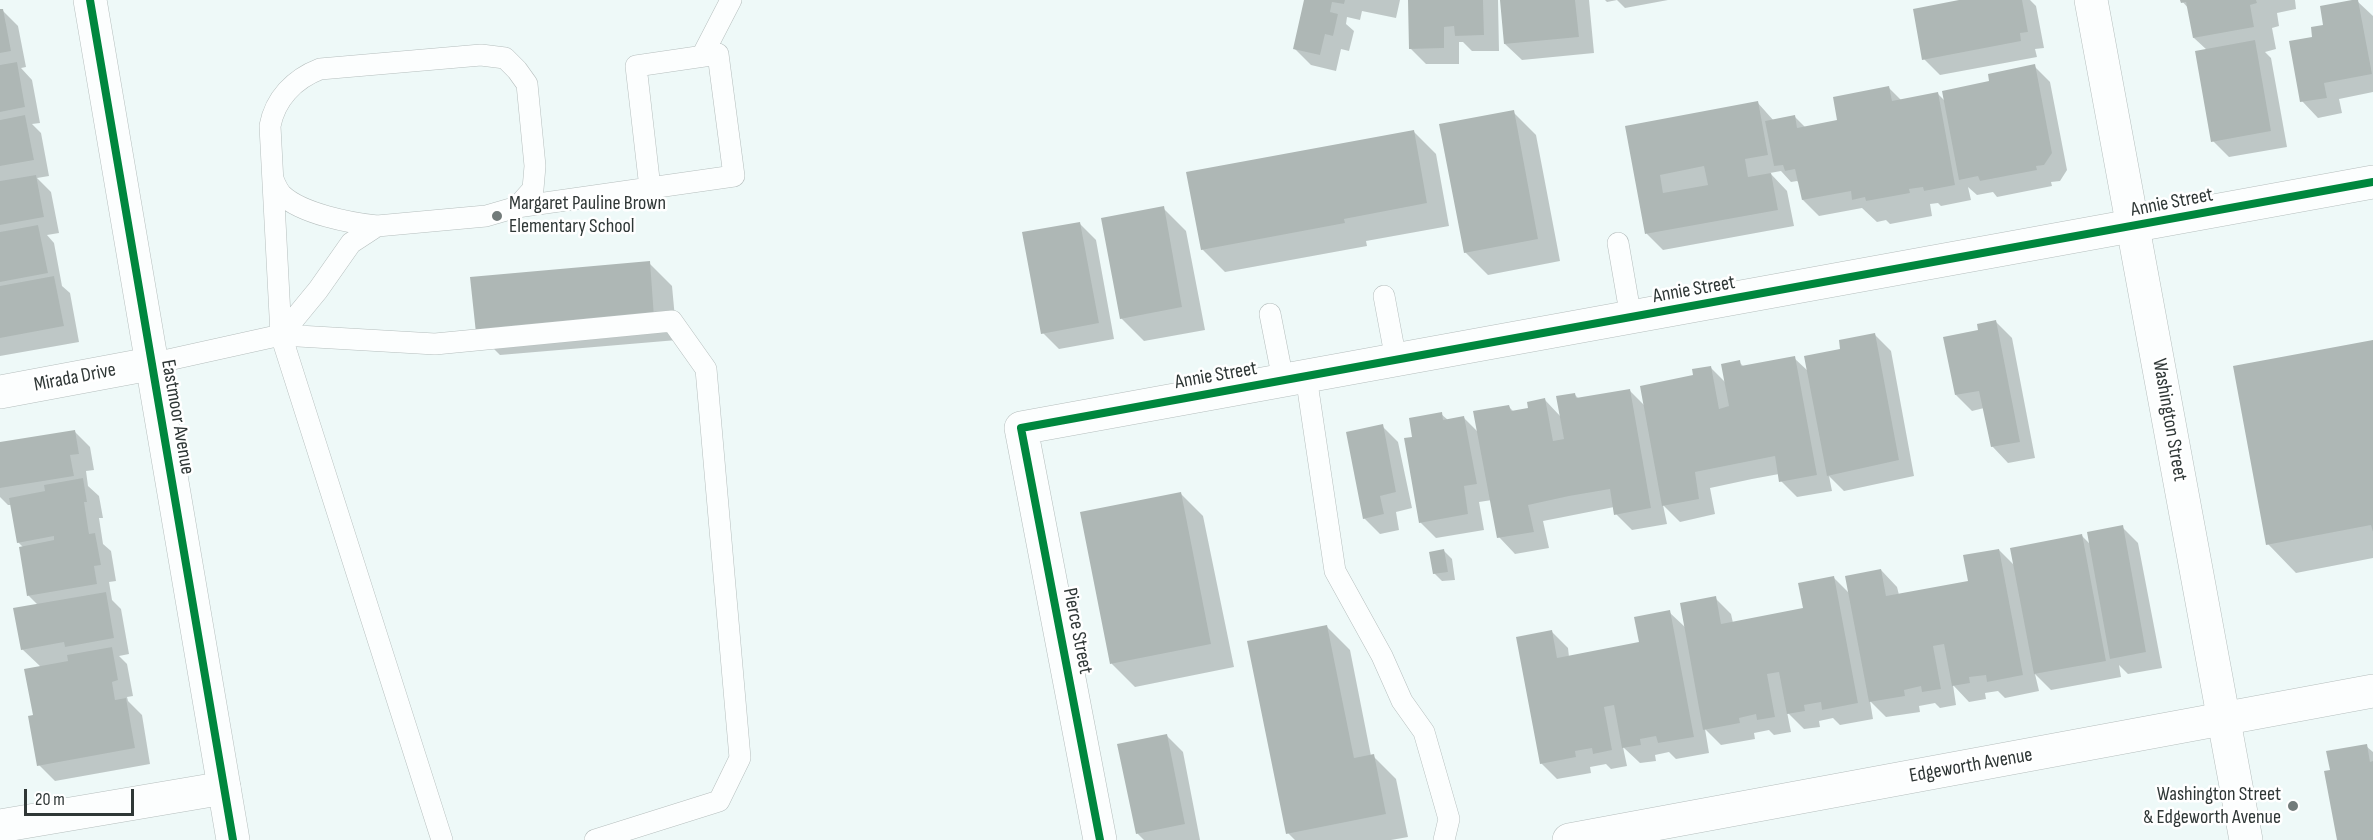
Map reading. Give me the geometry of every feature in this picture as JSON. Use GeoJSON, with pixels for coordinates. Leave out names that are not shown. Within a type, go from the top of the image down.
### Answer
{"type":"FeatureCollection","features":[{"type":"Feature","properties":{"kind":"street","name":"Eastmoor Avenue"},"geometry":{"type":"LineString","coordinates":[[90,0],[150,364],[233,840]]}},
{"type":"Feature","properties":{"kind":"street","name":"Washington Street"},"geometry":{"type":"LineString","coordinates":[[2091,0],[2246,840]]}},
{"type":"Feature","properties":{"kind":"street","name":"Annie Street"},"geometry":{"type":"LineString","coordinates":[[1021,428],[2134,227],[2372,188]]}},
{"type":"Feature","properties":{"kind":"street","name":"Mirada Drive"},"geometry":{"type":"LineString","coordinates":[[0,392],[150,364]]}},
{"type":"Feature","properties":{"kind":"street","name":"Pierce Street"},"geometry":{"type":"LineString","coordinates":[[1021,428],[1100,840]]}},
{"type":"Feature","properties":{"kind":"street","name":"Edgeworth Avenue"},"geometry":{"type":"LineString","coordinates":[[1569,840],[2373,691]]}},
{"type":"Feature","properties":{"kind":"street"},"geometry":{"type":"LineString","coordinates":[[0,826],[224,788]]}},
{"type":"Feature","properties":{"kind":"lane"},"geometry":{"type":"LineString","coordinates":[[702,56],[730,0]]}},
{"type":"Feature","properties":{"kind":"lane"},"geometry":{"type":"LineString","coordinates":[[273,179],[282,195],[296,204],[345,222],[377,226],[486,216],[517,207],[650,188],[734,176],[718,54],[636,66],[650,188]]}},
{"type":"Feature","properties":{"kind":"lane"},"geometry":{"type":"LineString","coordinates":[[442,840],[281,335],[270,126],[273,112],[292,85],[320,69],[481,55],[505,58],[527,84],[535,166],[533,189],[517,207]]}},
{"type":"Feature","properties":{"kind":"lane"},"geometry":{"type":"LineString","coordinates":[[281,335],[318,290],[351,243],[377,226]]}},
{"type":"Feature","properties":{"kind":"lane"},"geometry":{"type":"LineString","coordinates":[[1618,243],[1631,318]]}},
{"type":"Feature","properties":{"kind":"lane"},"geometry":{"type":"LineString","coordinates":[[1384,296],[1396,360]]}},
{"type":"Feature","properties":{"kind":"lane"},"geometry":{"type":"LineString","coordinates":[[1270,314],[1295,378],[1335,571],[1382,656],[1402,701],[1424,732],[1449,819],[1444,840]]}},
{"type":"Feature","properties":{"kind":"lane"},"geometry":{"type":"LineString","coordinates":[[150,364],[281,335],[435,344],[672,321],[706,369],[740,758],[719,801],[595,840]]}},
{"type":"Feature","properties":{"kind":"building"},"geometry":{"type":"Polygon","coordinates":[[[1304,0],[1345,0],[1344,4],[1332,2],[1330,12],[1338,14],[1333,36],[1325,34],[1320,55],[1293,49],[1304,0]]]}},
{"type":"Feature","properties":{"kind":"building"},"geometry":{"type":"Polygon","coordinates":[[[1408,0],[1483,0],[1484,35],[1455,36],[1454,26],[1444,27],[1444,48],[1409,49],[1408,0]]]}},
{"type":"Feature","properties":{"kind":"building"},"geometry":{"type":"Polygon","coordinates":[[[1500,0],[1575,0],[1579,37],[1504,44],[1500,0]]]}},
{"type":"Feature","properties":{"kind":"building"},"geometry":{"type":"Polygon","coordinates":[[[1959,0],[2022,0],[2028,32],[2020,33],[2021,41],[1922,60],[1913,9],[1959,0]]]}},
{"type":"Feature","properties":{"kind":"building"},"geometry":{"type":"Polygon","coordinates":[[[2180,0],[2256,0],[2257,3],[2250,5],[2254,27],[2193,38],[2186,2],[2181,3],[2180,0]]]}},
{"type":"Feature","properties":{"kind":"building"},"geometry":{"type":"Polygon","coordinates":[[[2358,0],[2372,74],[2324,83],[2327,98],[2300,102],[2289,41],[2312,37],[2311,27],[2323,25],[2320,6],[2358,0]]]}},
{"type":"Feature","properties":{"kind":"building"},"geometry":{"type":"Polygon","coordinates":[[[0,9],[3,9],[11,51],[0,53],[0,9]]]}},
{"type":"Feature","properties":{"kind":"building"},"geometry":{"type":"Polygon","coordinates":[[[2255,40],[2271,131],[2211,142],[2195,51],[2255,40]]]}},
{"type":"Feature","properties":{"kind":"building"},"geometry":{"type":"Polygon","coordinates":[[[17,62],[25,107],[0,112],[0,65],[17,62]]]}},
{"type":"Feature","properties":{"kind":"building"},"geometry":{"type":"Polygon","coordinates":[[[2035,64],[2052,153],[2044,165],[2036,166],[2037,170],[1980,181],[1978,176],[1959,180],[1942,91],[1989,81],[1988,74],[2035,64]]]}},
{"type":"Feature","properties":{"kind":"building"},"geometry":{"type":"Polygon","coordinates":[[[1889,86],[1892,101],[1938,92],[1955,185],[1924,191],[1923,187],[1909,189],[1910,193],[1866,201],[1865,197],[1852,200],[1851,191],[1802,200],[1795,169],[1785,171],[1783,165],[1774,166],[1765,121],[1795,115],[1797,128],[1837,120],[1833,97],[1889,86]]]}},
{"type":"Feature","properties":{"kind":"building"},"geometry":{"type":"Polygon","coordinates":[[[1758,101],[1768,155],[1745,159],[1748,177],[1771,173],[1778,210],[1645,234],[1625,126],[1758,101]],[[1704,166],[1660,175],[1663,193],[1708,185],[1704,166]]]}},
{"type":"Feature","properties":{"kind":"building"},"geometry":{"type":"Polygon","coordinates":[[[1514,110],[1538,239],[1464,253],[1439,124],[1514,110]]]}},
{"type":"Feature","properties":{"kind":"building"},"geometry":{"type":"Polygon","coordinates":[[[25,115],[34,160],[0,166],[0,120],[25,115]]]}},
{"type":"Feature","properties":{"kind":"building"},"geometry":{"type":"Polygon","coordinates":[[[1414,130],[1427,203],[1344,219],[1345,223],[1201,250],[1186,172],[1414,130]]]}},
{"type":"Feature","properties":{"kind":"building"},"geometry":{"type":"Polygon","coordinates":[[[36,175],[44,217],[0,225],[0,181],[36,175]]]}},
{"type":"Feature","properties":{"kind":"building"},"geometry":{"type":"Polygon","coordinates":[[[1164,206],[1182,307],[1120,319],[1101,218],[1164,206]]]}},
{"type":"Feature","properties":{"kind":"building"},"geometry":{"type":"Polygon","coordinates":[[[1080,222],[1099,323],[1041,334],[1022,232],[1080,222]]]}},
{"type":"Feature","properties":{"kind":"building"},"geometry":{"type":"Polygon","coordinates":[[[38,225],[48,273],[0,282],[0,232],[38,225]]]}},
{"type":"Feature","properties":{"kind":"building"},"geometry":{"type":"Polygon","coordinates":[[[650,261],[654,317],[476,333],[470,277],[650,261]]]}},
{"type":"Feature","properties":{"kind":"building"},"geometry":{"type":"Polygon","coordinates":[[[54,276],[64,326],[0,338],[0,286],[54,276]]]}},
{"type":"Feature","properties":{"kind":"building"},"geometry":{"type":"Polygon","coordinates":[[[1996,320],[2020,442],[1991,447],[1979,391],[1955,395],[1943,337],[1978,330],[1977,324],[1996,320]]]}},
{"type":"Feature","properties":{"kind":"building"},"geometry":{"type":"Polygon","coordinates":[[[1875,333],[1899,460],[1827,476],[1804,356],[1840,349],[1839,340],[1875,333]]]}},
{"type":"Feature","properties":{"kind":"building"},"geometry":{"type":"Polygon","coordinates":[[[2373,340],[2373,532],[2371,525],[2266,545],[2233,366],[2373,340]]]}},
{"type":"Feature","properties":{"kind":"building"},"geometry":{"type":"Polygon","coordinates":[[[1795,356],[1817,475],[1779,482],[1775,456],[1695,472],[1699,499],[1662,506],[1640,386],[1693,375],[1692,369],[1711,366],[1719,409],[1729,406],[1721,364],[1740,360],[1741,366],[1795,356]]]}},
{"type":"Feature","properties":{"kind":"building"},"geometry":{"type":"Polygon","coordinates":[[[1630,389],[1651,508],[1614,515],[1610,489],[1569,496],[1528,505],[1534,532],[1497,538],[1473,411],[1509,405],[1511,411],[1528,408],[1527,402],[1545,398],[1553,441],[1564,439],[1556,396],[1575,393],[1576,398],[1630,389]]]}},
{"type":"Feature","properties":{"kind":"building"},"geometry":{"type":"Polygon","coordinates":[[[1442,412],[1443,420],[1464,416],[1477,484],[1464,486],[1468,514],[1419,523],[1404,438],[1412,437],[1409,418],[1442,412]]]}},
{"type":"Feature","properties":{"kind":"building"},"geometry":{"type":"Polygon","coordinates":[[[1383,424],[1396,492],[1380,496],[1384,514],[1363,519],[1346,432],[1383,424]]]}},
{"type":"Feature","properties":{"kind":"building"},"geometry":{"type":"Polygon","coordinates":[[[75,430],[79,454],[70,455],[74,476],[0,488],[0,442],[75,430]]]}},
{"type":"Feature","properties":{"kind":"building"},"geometry":{"type":"Polygon","coordinates":[[[83,478],[89,534],[95,533],[101,565],[94,566],[97,584],[27,596],[19,547],[54,540],[54,536],[17,543],[9,498],[45,491],[44,485],[83,478]]]}},
{"type":"Feature","properties":{"kind":"building"},"geometry":{"type":"Polygon","coordinates":[[[1181,492],[1211,644],[1110,664],[1080,512],[1181,492]]]}},
{"type":"Feature","properties":{"kind":"building"},"geometry":{"type":"Polygon","coordinates":[[[2123,525],[2146,652],[2110,659],[2087,532],[2123,525]]]}},
{"type":"Feature","properties":{"kind":"building"},"geometry":{"type":"Polygon","coordinates":[[[2082,534],[2106,661],[2034,674],[2010,548],[2082,534]]]}},
{"type":"Feature","properties":{"kind":"building"},"geometry":{"type":"Polygon","coordinates":[[[1444,549],[1448,572],[1433,574],[1429,552],[1444,549]]]}},
{"type":"Feature","properties":{"kind":"building"},"geometry":{"type":"Polygon","coordinates":[[[1999,549],[2023,675],[1987,682],[1986,675],[1969,677],[1970,683],[1952,686],[1944,644],[1933,646],[1941,689],[1922,692],[1921,686],[1904,690],[1905,696],[1869,702],[1845,576],[1881,569],[1886,596],[1968,581],[1963,555],[1999,549]]]}},
{"type":"Feature","properties":{"kind":"building"},"geometry":{"type":"Polygon","coordinates":[[[1834,576],[1858,703],[1822,710],[1821,702],[1804,705],[1805,711],[1787,714],[1779,672],[1767,674],[1775,717],[1757,720],[1756,714],[1739,718],[1740,723],[1703,730],[1680,603],[1716,596],[1721,624],[1803,608],[1798,583],[1834,576]]]}},
{"type":"Feature","properties":{"kind":"building"},"geometry":{"type":"Polygon","coordinates":[[[106,592],[114,638],[65,647],[64,642],[21,650],[13,608],[106,592]]]}},
{"type":"Feature","properties":{"kind":"building"},"geometry":{"type":"Polygon","coordinates":[[[1670,610],[1694,737],[1658,743],[1656,736],[1640,739],[1641,745],[1622,748],[1614,705],[1604,707],[1612,750],[1593,754],[1592,748],[1575,751],[1576,757],[1540,764],[1516,637],[1552,630],[1557,658],[1639,642],[1634,617],[1670,610]]]}},
{"type":"Feature","properties":{"kind":"building"},"geometry":{"type":"Polygon","coordinates":[[[1327,625],[1354,758],[1374,754],[1386,814],[1286,834],[1247,641],[1327,625]]]}},
{"type":"Feature","properties":{"kind":"building"},"geometry":{"type":"Polygon","coordinates":[[[112,647],[118,680],[112,682],[115,700],[126,698],[135,748],[37,766],[28,716],[33,715],[24,669],[68,661],[67,655],[112,647]]]}},
{"type":"Feature","properties":{"kind":"building"},"geometry":{"type":"Polygon","coordinates":[[[1167,734],[1185,824],[1136,834],[1117,744],[1167,734]]]}},
{"type":"Feature","properties":{"kind":"building"},"geometry":{"type":"Polygon","coordinates":[[[2367,744],[2370,762],[2373,761],[2373,840],[2337,840],[2324,771],[2330,770],[2326,751],[2367,744]]]}},
{"type":"Feature","properties":{"kind":"cycle path"},"geometry":{"type":"LineString","coordinates":[[90,0],[233,840]]}},
{"type":"Feature","properties":{"kind":"cycle path"},"geometry":{"type":"LineString","coordinates":[[1100,840],[1021,428],[2373,182]]}},
{"type":"Feature","properties":{"kind":"place","name":"Margaret Pauline Brown Elementary School"},"geometry":{"type":"Point","coordinates":[497,216]}},
{"type":"Feature","properties":{"kind":"place","name":"Washington Street & Edgeworth Avenue"},"geometry":{"type":"Point","coordinates":[2293,806]}}]}
